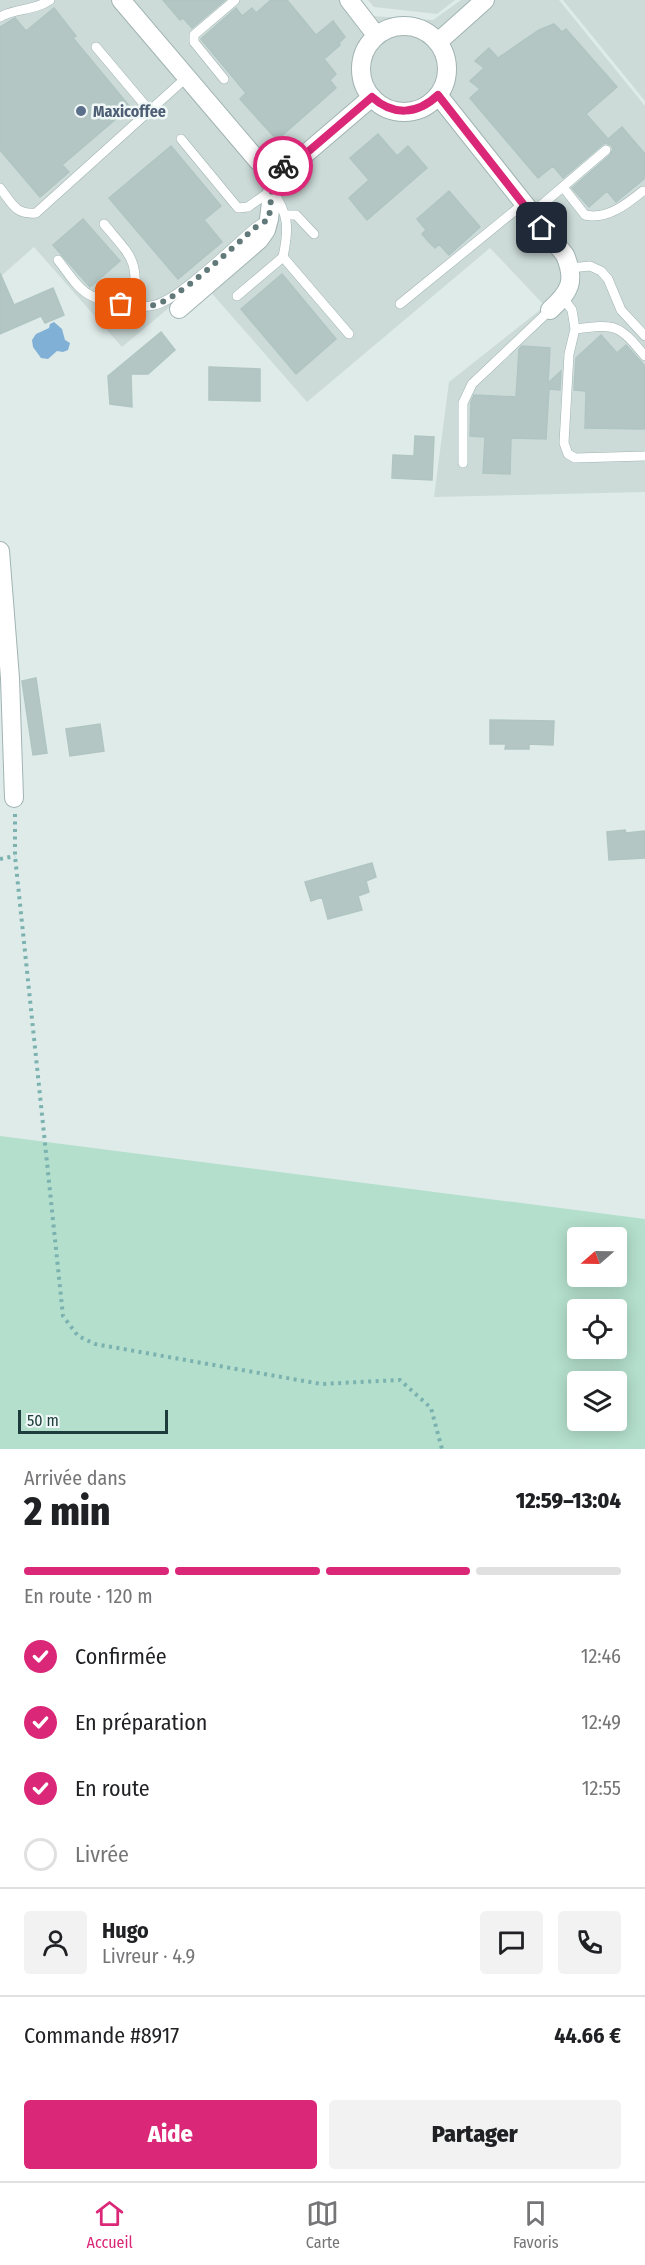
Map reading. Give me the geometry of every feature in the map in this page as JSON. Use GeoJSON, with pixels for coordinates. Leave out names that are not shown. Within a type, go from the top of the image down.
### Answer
{"type":"FeatureCollection","features":[{"type":"Feature","properties":{"kind":"street"},"geometry":{"type":"LineString","coordinates":[[121,0],[258,161],[274,169],[296,162],[372,97]]}},
{"type":"Feature","properties":{"kind":"street"},"geometry":{"type":"LineString","coordinates":[[349,0],[376,35]]}},
{"type":"Feature","properties":{"kind":"street"},"geometry":{"type":"LineString","coordinates":[[438,42],[486,0]]}},
{"type":"Feature","properties":{"kind":"street"},"geometry":{"type":"LineString","coordinates":[[395,27],[415,27],[428,33],[438,42],[445,54],[447,69],[445,83],[429,104],[417,110],[405,112],[381,105],[372,97],[364,85],[361,72],[362,58],[367,45],[376,35],[395,27]]}},
{"type":"Feature","properties":{"kind":"street"},"geometry":{"type":"LineString","coordinates":[[438,95],[565,255],[570,268],[571,281],[557,304]]}},
{"type":"Feature","properties":{"kind":"street"},"geometry":{"type":"LineString","coordinates":[[179,309],[259,240],[277,217],[273,190],[274,169]]}},
{"type":"Feature","properties":{"kind":"street"},"geometry":{"type":"LineString","coordinates":[[0,551],[10,678],[14,798]]}},
{"type":"Feature","properties":{"kind":"lane"},"geometry":{"type":"LineString","coordinates":[[0,17],[16,10],[28,10],[50,0]]}},
{"type":"Feature","properties":{"kind":"lane"},"geometry":{"type":"LineString","coordinates":[[224,79],[194,42],[194,35],[235,0]]}},
{"type":"Feature","properties":{"kind":"lane"},"geometry":{"type":"LineString","coordinates":[[96,47],[149,110]]}},
{"type":"Feature","properties":{"kind":"lane"},"geometry":{"type":"LineString","coordinates":[[0,188],[17,210],[25,214],[36,213],[187,77]]}},
{"type":"Feature","properties":{"kind":"lane"},"geometry":{"type":"LineString","coordinates":[[181,139],[238,208],[248,207],[273,190]]}},
{"type":"Feature","properties":{"kind":"lane"},"geometry":{"type":"LineString","coordinates":[[400,304],[527,209],[563,187],[606,150]]}},
{"type":"Feature","properties":{"kind":"lane"},"geometry":{"type":"LineString","coordinates":[[563,187],[585,215],[591,216],[618,210],[643,191]]}},
{"type":"Feature","properties":{"kind":"lane"},"geometry":{"type":"LineString","coordinates":[[58,260],[88,294],[108,302],[134,307],[154,305],[172,297],[256,227],[277,217],[296,215],[314,234]]}},
{"type":"Feature","properties":{"kind":"lane"},"geometry":{"type":"LineString","coordinates":[[237,296],[283,257],[287,237],[277,217]]}},
{"type":"Feature","properties":{"kind":"lane"},"geometry":{"type":"LineString","coordinates":[[104,224],[130,254],[135,264],[134,307]]}},
{"type":"Feature","properties":{"kind":"lane"},"geometry":{"type":"LineString","coordinates":[[283,257],[349,334]]}},
{"type":"Feature","properties":{"kind":"lane"},"geometry":{"type":"LineString","coordinates":[[570,268],[590,266],[601,271],[608,279],[621,310],[645,336]]}},
{"type":"Feature","properties":{"kind":"lane"},"geometry":{"type":"LineString","coordinates":[[191,268],[197,277]]}},
{"type":"Feature","properties":{"kind":"lane"},"geometry":{"type":"LineString","coordinates":[[463,463],[463,403],[472,384],[557,304],[572,310],[575,329],[569,354],[564,443],[568,454],[575,458],[645,456]]}},
{"type":"Feature","properties":{"kind":"lane"},"geometry":{"type":"LineString","coordinates":[[575,329],[604,326],[617,329],[626,333],[645,356]]}},
{"type":"Feature","properties":{"kind":"path"},"geometry":{"type":"LineString","coordinates":[[14,798],[15,856],[63,1316],[78,1336],[95,1344],[321,1384],[400,1380],[431,1408],[442,1449]]}},
{"type":"Feature","properties":{"kind":"path"},"geometry":{"type":"LineString","coordinates":[[0,859],[15,856]]}},
{"type":"Feature","properties":{"kind":"shaded area"},"geometry":{"type":"Polygon","coordinates":[[[0,0],[361,0],[372,16],[433,20],[461,0],[559,0],[645,106],[645,492],[434,497],[449,382],[545,306],[490,248],[307,402],[201,281],[122,347],[34,247],[0,277],[0,0]]]}},
{"type":"Feature","properties":{"kind":"shaded area"},"geometry":{"type":"Polygon","coordinates":[[[368,0],[455,0],[437,14],[374,7],[368,0]]]}},
{"type":"Feature","properties":{"kind":"shaded area"},"geometry":{"type":"Polygon","coordinates":[[[563,0],[645,0],[645,101],[563,0]]]}},
{"type":"Feature","properties":{"kind":"green space"},"geometry":{"type":"Polygon","coordinates":[[[0,1136],[645,1219],[645,1449],[0,1449],[0,1136]]]}},
{"type":"Feature","properties":{"kind":"water"},"geometry":{"type":"Polygon","coordinates":[[[54,322],[62,329],[65,340],[70,343],[68,350],[57,351],[48,359],[41,358],[33,347],[32,340],[36,334],[49,328],[54,322]]]}},
{"type":"Feature","properties":{"kind":"building"},"geometry":{"type":"Polygon","coordinates":[[[163,0],[225,0],[192,28],[183,18],[180,20],[163,0]]]}},
{"type":"Feature","properties":{"kind":"building"},"geometry":{"type":"Polygon","coordinates":[[[271,0],[287,0],[316,35],[333,21],[345,37],[339,43],[340,45],[324,59],[336,74],[330,80],[336,88],[277,140],[240,99],[246,93],[201,39],[236,8],[242,16],[252,8],[256,13],[271,0]]]}},
{"type":"Feature","properties":{"kind":"building"},"geometry":{"type":"Polygon","coordinates":[[[54,8],[76,36],[73,38],[130,107],[62,165],[69,172],[40,197],[0,150],[0,27],[15,18],[26,31],[54,8]]]}},
{"type":"Feature","properties":{"kind":"building"},"geometry":{"type":"Polygon","coordinates":[[[554,24],[562,32],[566,29],[617,87],[586,114],[608,139],[622,127],[645,154],[645,178],[616,202],[607,191],[589,207],[572,188],[610,155],[613,149],[611,145],[605,143],[602,145],[563,178],[553,166],[538,178],[470,98],[480,89],[470,81],[484,68],[475,61],[489,48],[498,58],[539,30],[554,24]]]}},
{"type":"Feature","properties":{"kind":"building"},"geometry":{"type":"Polygon","coordinates":[[[378,134],[397,156],[408,146],[427,168],[367,220],[349,198],[369,180],[350,158],[378,134]]]}},
{"type":"Feature","properties":{"kind":"building"},"geometry":{"type":"Polygon","coordinates":[[[171,146],[221,206],[204,220],[222,242],[178,279],[109,198],[171,146]]]}},
{"type":"Feature","properties":{"kind":"building"},"geometry":{"type":"Polygon","coordinates":[[[449,191],[480,227],[449,255],[439,244],[435,248],[428,241],[422,234],[426,230],[417,219],[449,191]]]}},
{"type":"Feature","properties":{"kind":"building"},"geometry":{"type":"Polygon","coordinates":[[[83,219],[120,261],[90,287],[53,245],[83,219]]]}},
{"type":"Feature","properties":{"kind":"building"},"geometry":{"type":"Polygon","coordinates":[[[0,273],[14,305],[53,288],[64,315],[45,323],[41,316],[0,334],[0,273]]]}},
{"type":"Feature","properties":{"kind":"building"},"geometry":{"type":"Polygon","coordinates":[[[282,274],[336,339],[296,374],[241,309],[282,274]]]}},
{"type":"Feature","properties":{"kind":"building"},"geometry":{"type":"Polygon","coordinates":[[[161,332],[175,350],[148,374],[131,374],[132,407],[110,404],[108,376],[161,332]]]}},
{"type":"Feature","properties":{"kind":"building"},"geometry":{"type":"Polygon","coordinates":[[[601,335],[617,353],[626,345],[645,366],[645,429],[585,428],[586,391],[574,390],[576,358],[601,335]]]}},
{"type":"Feature","properties":{"kind":"building"},"geometry":{"type":"Polygon","coordinates":[[[522,346],[550,348],[548,383],[561,371],[560,390],[549,389],[546,439],[511,438],[510,474],[483,473],[485,437],[470,436],[471,402],[474,395],[516,397],[519,349],[522,346]]]}},
{"type":"Feature","properties":{"kind":"building"},"geometry":{"type":"Polygon","coordinates":[[[209,367],[260,369],[260,401],[209,400],[209,367]]]}},
{"type":"Feature","properties":{"kind":"building"},"geometry":{"type":"Polygon","coordinates":[[[415,436],[434,437],[432,480],[392,478],[393,455],[414,456],[415,436]]]}},
{"type":"Feature","properties":{"kind":"building"},"geometry":{"type":"Polygon","coordinates":[[[36,678],[47,753],[33,755],[22,681],[36,678]]]}},
{"type":"Feature","properties":{"kind":"building"},"geometry":{"type":"Polygon","coordinates":[[[490,720],[554,721],[553,745],[529,744],[529,749],[505,749],[506,744],[490,744],[490,720]]]}},
{"type":"Feature","properties":{"kind":"building"},"geometry":{"type":"Polygon","coordinates":[[[100,724],[104,751],[70,756],[66,729],[100,724]]]}},
{"type":"Feature","properties":{"kind":"building"},"geometry":{"type":"Polygon","coordinates":[[[625,830],[626,833],[645,831],[645,858],[609,860],[607,832],[625,830]]]}},
{"type":"Feature","properties":{"kind":"building"},"geometry":{"type":"Polygon","coordinates":[[[372,863],[376,877],[366,881],[369,892],[358,896],[362,910],[328,919],[322,897],[311,901],[305,882],[372,863]]]}},
{"type":"Feature","properties":{"kind":"way so far"},"geometry":{"type":"LineString","coordinates":[[121,304],[134,307],[154,305],[172,297],[256,227],[269,219],[274,169],[283,166]]}},
{"type":"Feature","properties":{"kind":"place","name":"Maxicoffee"},"geometry":{"type":"Point","coordinates":[81,111]}},
{"type":"Feature","properties":{"kind":"route"},"geometry":{"type":"LineString","coordinates":[[283,166],[296,162],[372,97],[381,105],[405,112],[417,110],[429,104],[438,95],[542,228]]}}]}
